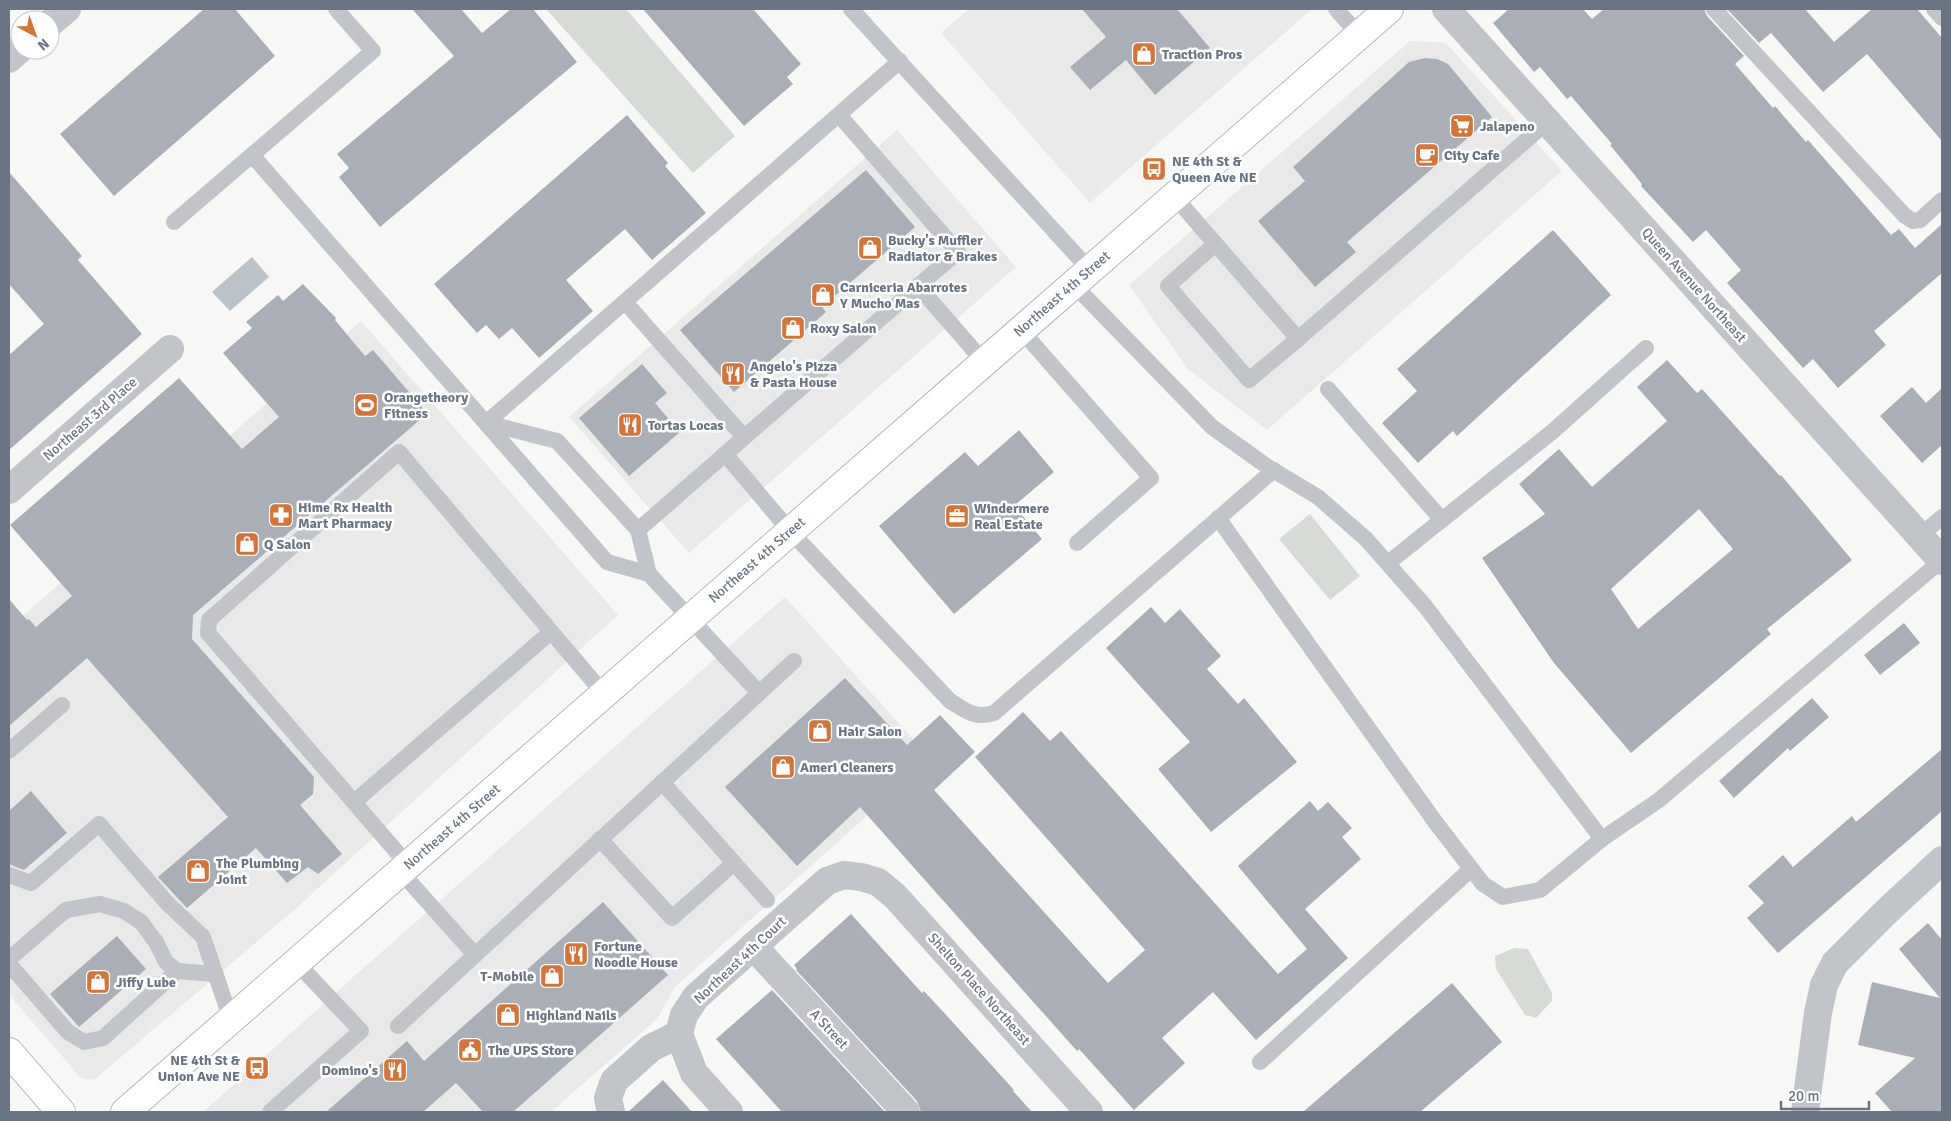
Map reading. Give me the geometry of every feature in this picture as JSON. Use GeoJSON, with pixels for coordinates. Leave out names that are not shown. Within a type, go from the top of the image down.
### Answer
{"type":"FeatureCollection","features":[{"type":"Feature","properties":{"kind":"main road","name":"Northeast 4th Street"},"geometry":{"type":"LineString","coordinates":[[125,1112],[1389,9]]}},
{"type":"Feature","properties":{"kind":"main road"},"geometry":{"type":"LineString","coordinates":[[9,1052],[61,1112]]}},
{"type":"Feature","properties":{"kind":"street","name":"Queen Avenue Northeast"},"geometry":{"type":"LineString","coordinates":[[1446,9],[1942,561]]}},
{"type":"Feature","properties":{"kind":"street","name":"Northeast 3rd Place"},"geometry":{"type":"LineString","coordinates":[[9,490],[170,349]]}},
{"type":"Feature","properties":{"kind":"street"},"geometry":{"type":"LineString","coordinates":[[1805,1112],[1818,1013],[1824,985],[1835,963],[1942,860]]}},
{"type":"Feature","properties":{"kind":"street","name":"Northeast 4th Court"},"geometry":{"type":"LineString","coordinates":[[679,1034],[684,1015],[696,997],[826,881],[844,875],[860,877]]}},
{"type":"Feature","properties":{"kind":"street","name":"Shelton Place Northeast"},"geometry":{"type":"LineString","coordinates":[[860,877],[878,882],[895,896],[1089,1112]]}},
{"type":"Feature","properties":{"kind":"street","name":"A Street"},"geometry":{"type":"LineString","coordinates":[[753,946],[906,1112]]}},
{"type":"Feature","properties":{"kind":"street"},"geometry":{"type":"LineString","coordinates":[[612,1112],[608,1098],[614,1081],[651,1048],[679,1034],[694,1073],[729,1112]]}},
{"type":"Feature","properties":{"kind":"lane"},"geometry":{"type":"LineString","coordinates":[[174,222],[373,51],[336,9]]}},
{"type":"Feature","properties":{"kind":"lane"},"geometry":{"type":"LineString","coordinates":[[851,9],[900,62],[1212,427],[1274,470],[1318,497],[1366,539],[1388,563],[1425,606],[1602,839]]}},
{"type":"Feature","properties":{"kind":"lane"},"geometry":{"type":"LineString","coordinates":[[1336,9],[1359,35]]}},
{"type":"Feature","properties":{"kind":"lane"},"geometry":{"type":"LineString","coordinates":[[1714,9],[1904,216],[1912,221],[1920,220],[1942,200]]}},
{"type":"Feature","properties":{"kind":"lane"},"geometry":{"type":"LineString","coordinates":[[1934,9],[1942,18]]}},
{"type":"Feature","properties":{"kind":"lane"},"geometry":{"type":"LineString","coordinates":[[486,423],[900,62]]}},
{"type":"Feature","properties":{"kind":"lane"},"geometry":{"type":"LineString","coordinates":[[638,530],[958,252],[839,115]]}},
{"type":"Feature","properties":{"kind":"lane"},"geometry":{"type":"LineString","coordinates":[[1215,244],[1168,286],[1249,380],[1548,122]]}},
{"type":"Feature","properties":{"kind":"lane"},"geometry":{"type":"LineString","coordinates":[[252,155],[607,562],[649,574]]}},
{"type":"Feature","properties":{"kind":"lane"},"geometry":{"type":"LineString","coordinates":[[1174,196],[1298,339]]}},
{"type":"Feature","properties":{"kind":"lane"},"geometry":{"type":"LineString","coordinates":[[918,286],[984,362]]}},
{"type":"Feature","properties":{"kind":"lane"},"geometry":{"type":"LineString","coordinates":[[625,302],[744,437]]}},
{"type":"Feature","properties":{"kind":"lane"},"geometry":{"type":"LineString","coordinates":[[1021,330],[1151,478],[1077,543]]}},
{"type":"Feature","properties":{"kind":"lane"},"geometry":{"type":"LineString","coordinates":[[1388,563],[1552,432],[1646,348]]}},
{"type":"Feature","properties":{"kind":"lane"},"geometry":{"type":"LineString","coordinates":[[1328,389],[1442,520]]}},
{"type":"Feature","properties":{"kind":"lane"},"geometry":{"type":"LineString","coordinates":[[486,423],[557,441],[638,530],[649,574],[759,693]]}},
{"type":"Feature","properties":{"kind":"lane"},"geometry":{"type":"LineString","coordinates":[[475,955],[404,868],[354,802],[208,633],[209,620],[398,452],[604,694]]}},
{"type":"Feature","properties":{"kind":"lane"},"geometry":{"type":"LineString","coordinates":[[725,454],[790,531],[950,701],[969,713],[982,716],[994,713],[1274,470]]}},
{"type":"Feature","properties":{"kind":"lane"},"geometry":{"type":"LineString","coordinates":[[1920,536],[1942,517]]}},
{"type":"Feature","properties":{"kind":"lane"},"geometry":{"type":"LineString","coordinates":[[1218,518],[1436,823],[1483,884],[1503,897],[1540,890],[1602,839],[1659,800],[1942,561]]}},
{"type":"Feature","properties":{"kind":"lane"},"geometry":{"type":"LineString","coordinates":[[354,802],[551,632]]}},
{"type":"Feature","properties":{"kind":"lane"},"geometry":{"type":"LineString","coordinates":[[398,1026],[794,661]]}},
{"type":"Feature","properties":{"kind":"lane"},"geometry":{"type":"LineString","coordinates":[[9,751],[62,705]]}},
{"type":"Feature","properties":{"kind":"lane"},"geometry":{"type":"LineString","coordinates":[[662,782],[767,900]]}},
{"type":"Feature","properties":{"kind":"lane"},"geometry":{"type":"LineString","coordinates":[[9,875],[31,883],[99,824],[167,903],[203,937],[230,1020]]}},
{"type":"Feature","properties":{"kind":"lane"},"geometry":{"type":"LineString","coordinates":[[600,839],[672,918],[734,863]]}},
{"type":"Feature","properties":{"kind":"lane"},"geometry":{"type":"LineString","coordinates":[[1260,1062],[1471,869]]}},
{"type":"Feature","properties":{"kind":"lane"},"geometry":{"type":"LineString","coordinates":[[9,959],[66,910],[100,904],[124,911],[141,922],[156,942],[166,962],[177,971],[215,974]]}},
{"type":"Feature","properties":{"kind":"lane"},"geometry":{"type":"LineString","coordinates":[[270,1112],[361,1031],[296,962]]}},
{"type":"Feature","properties":{"kind":"lane"},"geometry":{"type":"LineString","coordinates":[[9,964],[68,1032],[84,1042],[103,1038],[177,971]]}},
{"type":"Feature","properties":{"kind":"shaded area"},"geometry":{"type":"Polygon","coordinates":[[[546,9],[626,9],[735,136],[693,173],[546,9]]]}},
{"type":"Feature","properties":{"kind":"shaded area"},"geometry":{"type":"Polygon","coordinates":[[[969,9],[1312,9],[1090,203],[941,33],[969,9]]]}},
{"type":"Feature","properties":{"kind":"shaded area"},"geometry":{"type":"Polygon","coordinates":[[[1410,41],[1446,43],[1562,171],[1267,430],[1188,369],[1129,285],[1410,41]]]}},
{"type":"Feature","properties":{"kind":"shaded area"},"geometry":{"type":"Polygon","coordinates":[[[897,130],[1016,267],[689,553],[569,417],[897,130]]]}},
{"type":"Feature","properties":{"kind":"shaded area"},"geometry":{"type":"Polygon","coordinates":[[[252,257],[269,277],[230,311],[212,292],[252,257]]]}},
{"type":"Feature","properties":{"kind":"shaded area"},"geometry":{"type":"Polygon","coordinates":[[[361,321],[618,615],[293,911],[94,1080],[81,1078],[9,995],[9,628],[361,321]]]}},
{"type":"Feature","properties":{"kind":"shaded area"},"geometry":{"type":"Polygon","coordinates":[[[1310,514],[1360,576],[1330,600],[1279,539],[1310,514]]]}},
{"type":"Feature","properties":{"kind":"shaded area"},"geometry":{"type":"Polygon","coordinates":[[[785,597],[931,759],[675,987],[658,1018],[551,1112],[203,1112],[351,979],[785,597]]]}},
{"type":"Feature","properties":{"kind":"shaded area"},"geometry":{"type":"Polygon","coordinates":[[[1514,948],[1528,949],[1552,993],[1552,1001],[1536,1018],[1525,1015],[1496,969],[1495,956],[1514,948]]]}},
{"type":"Feature","properties":{"kind":"building"},"geometry":{"type":"Polygon","coordinates":[[[204,9],[235,9],[275,56],[114,196],[60,134],[204,9]]]}},
{"type":"Feature","properties":{"kind":"building"},"geometry":{"type":"Polygon","coordinates":[[[412,9],[461,9],[482,33],[511,9],[533,9],[577,62],[380,227],[339,177],[349,168],[337,154],[454,56],[412,9]]]}},
{"type":"Feature","properties":{"kind":"building"},"geometry":{"type":"Polygon","coordinates":[[[643,9],[753,9],[801,64],[787,77],[793,84],[744,126],[643,9]]]}},
{"type":"Feature","properties":{"kind":"building","name":"Traction Pros"},"geometry":{"type":"Polygon","coordinates":[[[1082,9],[1177,9],[1210,48],[1155,95],[1126,60],[1090,90],[1070,67],[1106,37],[1082,9]]]}},
{"type":"Feature","properties":{"kind":"building"},"geometry":{"type":"Polygon","coordinates":[[[1509,9],[1583,9],[1592,19],[1604,9],[1704,9],[1707,16],[1744,56],[1735,64],[1773,108],[1775,106],[1806,142],[1808,140],[1891,235],[1899,229],[1915,248],[1942,224],[1942,273],[1874,331],[1886,345],[1838,388],[1813,359],[1803,368],[1727,283],[1741,270],[1706,230],[1693,242],[1641,186],[1642,184],[1610,145],[1612,144],[1571,96],[1567,99],[1540,67],[1534,72],[1493,23],[1509,9]]]}},
{"type":"Feature","properties":{"kind":"building"},"geometry":{"type":"Polygon","coordinates":[[[1727,9],[1805,9],[1834,42],[1872,9],[1917,9],[1942,38],[1942,141],[1867,54],[1823,92],[1771,33],[1759,43],[1727,9]]]}},
{"type":"Feature","properties":{"kind":"building"},"geometry":{"type":"Polygon","coordinates":[[[1425,58],[1437,59],[1448,64],[1492,117],[1347,242],[1356,252],[1315,287],[1258,221],[1305,181],[1293,167],[1409,62],[1425,58]]]}},
{"type":"Feature","properties":{"kind":"building"},"geometry":{"type":"Polygon","coordinates":[[[627,115],[668,163],[665,166],[706,213],[652,260],[625,229],[566,280],[593,311],[539,358],[512,328],[499,339],[486,325],[477,333],[434,284],[627,115]]]}},
{"type":"Feature","properties":{"kind":"building"},"geometry":{"type":"Polygon","coordinates":[[[866,170],[915,227],[822,307],[826,312],[734,392],[680,330],[866,170]]]}},
{"type":"Feature","properties":{"kind":"building"},"geometry":{"type":"Polygon","coordinates":[[[9,172],[82,256],[78,260],[142,334],[9,450],[9,355],[44,324],[9,284],[9,172]]]}},
{"type":"Feature","properties":{"kind":"building"},"geometry":{"type":"Polygon","coordinates":[[[1553,230],[1611,295],[1457,436],[1453,431],[1418,463],[1382,423],[1417,391],[1397,369],[1553,230]]]}},
{"type":"Feature","properties":{"kind":"building"},"geometry":{"type":"Polygon","coordinates":[[[303,284],[336,318],[335,320],[365,356],[373,350],[422,407],[422,418],[193,615],[192,639],[314,777],[313,794],[300,805],[342,854],[318,874],[308,867],[287,883],[256,848],[187,908],[158,877],[228,817],[87,658],[9,726],[9,599],[27,620],[29,619],[36,627],[72,596],[10,525],[179,378],[242,449],[279,417],[223,353],[252,328],[246,322],[278,295],[283,301],[303,284]]]}},
{"type":"Feature","properties":{"kind":"building"},"geometry":{"type":"Polygon","coordinates":[[[1667,360],[1697,393],[1702,389],[1781,475],[1852,560],[1767,629],[1771,634],[1631,753],[1554,663],[1482,558],[1545,514],[1519,484],[1559,449],[1592,487],[1667,421],[1637,387],[1667,360]],[[1699,509],[1611,589],[1638,629],[1733,549],[1699,509]]]}},
{"type":"Feature","properties":{"kind":"building","name":"Tortas Locas"},"geometry":{"type":"Polygon","coordinates":[[[642,364],[667,393],[655,403],[680,432],[629,476],[579,418],[642,364]]]}},
{"type":"Feature","properties":{"kind":"building"},"geometry":{"type":"Polygon","coordinates":[[[1912,387],[1926,403],[1942,388],[1942,445],[1922,463],[1880,416],[1912,387]]]}},
{"type":"Feature","properties":{"kind":"building","name":"Windermere Real Estate"},"geometry":{"type":"Polygon","coordinates":[[[1019,430],[1054,472],[1014,506],[1042,539],[954,614],[879,526],[965,452],[978,466],[1019,430]]]}},
{"type":"Feature","properties":{"kind":"building"},"geometry":{"type":"Polygon","coordinates":[[[1151,607],[1165,623],[1180,609],[1221,656],[1207,669],[1238,704],[1244,698],[1297,762],[1211,832],[1158,769],[1190,742],[1106,648],[1151,607]]]}},
{"type":"Feature","properties":{"kind":"building"},"geometry":{"type":"Polygon","coordinates":[[[1904,623],[1920,643],[1880,675],[1864,655],[1904,623]]]}},
{"type":"Feature","properties":{"kind":"building"},"geometry":{"type":"Polygon","coordinates":[[[845,678],[907,745],[940,715],[975,752],[934,790],[1108,983],[1145,950],[975,757],[1023,712],[1050,741],[1061,731],[1278,974],[1307,949],[1238,866],[1310,801],[1318,811],[1328,802],[1352,828],[1342,837],[1361,859],[1305,909],[1348,958],[1256,1040],[1213,992],[1162,1038],[1185,1063],[1134,1110],[1079,1049],[1077,1051],[860,807],[797,866],[725,787],[845,678]]]}},
{"type":"Feature","properties":{"kind":"building"},"geometry":{"type":"Polygon","coordinates":[[[1812,698],[1829,717],[1790,751],[1788,748],[1734,798],[1719,781],[1812,698]]]}},
{"type":"Feature","properties":{"kind":"building"},"geometry":{"type":"Polygon","coordinates":[[[1942,749],[1942,811],[1778,953],[1747,918],[1764,903],[1748,886],[1783,855],[1793,867],[1852,816],[1856,822],[1942,749]]]}},
{"type":"Feature","properties":{"kind":"building"},"geometry":{"type":"Polygon","coordinates":[[[31,791],[67,833],[24,870],[11,865],[9,862],[9,811],[31,791]]]}},
{"type":"Feature","properties":{"kind":"building"},"geometry":{"type":"Polygon","coordinates":[[[603,902],[668,975],[513,1112],[483,1112],[456,1083],[423,1112],[326,1112],[407,1041],[424,1061],[603,902]]]}},
{"type":"Feature","properties":{"kind":"building"},"geometry":{"type":"Polygon","coordinates":[[[851,914],[922,993],[924,991],[948,1017],[1032,1112],[921,1112],[917,1101],[796,970],[794,965],[851,914]]]}},
{"type":"Feature","properties":{"kind":"building"},"geometry":{"type":"Polygon","coordinates":[[[1928,923],[1942,940],[1942,1112],[1892,1112],[1875,1093],[1915,1058],[1858,1045],[1872,982],[1940,998],[1899,949],[1928,923]]]}},
{"type":"Feature","properties":{"kind":"building","name":"Jiffy Lube"},"geometry":{"type":"Polygon","coordinates":[[[117,936],[146,969],[79,1027],[50,994],[117,936]]]}},
{"type":"Feature","properties":{"kind":"building"},"geometry":{"type":"Polygon","coordinates":[[[1452,983],[1502,1042],[1420,1112],[1303,1112],[1452,983]]]}},
{"type":"Feature","properties":{"kind":"building"},"geometry":{"type":"Polygon","coordinates":[[[772,990],[885,1112],[782,1112],[716,1039],[772,990]]]}},
{"type":"Feature","properties":{"kind":"building"},"geometry":{"type":"Polygon","coordinates":[[[663,1080],[692,1112],[628,1112],[663,1080]]]}},
{"type":"Feature","properties":{"kind":"place","name":"Traction Pros"},"geometry":{"type":"Point","coordinates":[1144,54]}},
{"type":"Feature","properties":{"kind":"place","name":"Jalapeno"},"geometry":{"type":"Point","coordinates":[1462,126]}},
{"type":"Feature","properties":{"kind":"place","name":"City Cafe"},"geometry":{"type":"Point","coordinates":[1427,155]}},
{"type":"Feature","properties":{"kind":"place","name":"NE 4th St & Queen Ave NE"},"geometry":{"type":"Point","coordinates":[1154,169]}},
{"type":"Feature","properties":{"kind":"place","name":"Bucky's Muffler Radiator & Brakes"},"geometry":{"type":"Point","coordinates":[870,248]}},
{"type":"Feature","properties":{"kind":"place","name":"Carniceria Abarrotes Y Mucho Mas"},"geometry":{"type":"Point","coordinates":[823,295]}},
{"type":"Feature","properties":{"kind":"place","name":"Roxy Salon"},"geometry":{"type":"Point","coordinates":[793,328]}},
{"type":"Feature","properties":{"kind":"place","name":"Angelo's Pizza & Pasta House"},"geometry":{"type":"Point","coordinates":[733,374]}},
{"type":"Feature","properties":{"kind":"place","name":"Orangetheory Fitness"},"geometry":{"type":"Point","coordinates":[366,405]}},
{"type":"Feature","properties":{"kind":"place","name":"Tortas Locas"},"geometry":{"type":"Point","coordinates":[630,425]}},
{"type":"Feature","properties":{"kind":"place","name":"Hime Rx Health Mart Pharmacy"},"geometry":{"type":"Point","coordinates":[281,515]}},
{"type":"Feature","properties":{"kind":"place","name":"Windermere Real Estate"},"geometry":{"type":"Point","coordinates":[957,516]}},
{"type":"Feature","properties":{"kind":"place","name":"Q Salon"},"geometry":{"type":"Point","coordinates":[247,544]}},
{"type":"Feature","properties":{"kind":"place","name":"Hair Salon"},"geometry":{"type":"Point","coordinates":[820,731]}},
{"type":"Feature","properties":{"kind":"place","name":"Ameri Cleaners"},"geometry":{"type":"Point","coordinates":[783,767]}},
{"type":"Feature","properties":{"kind":"place","name":"The Plumbing Joint"},"geometry":{"type":"Point","coordinates":[198,871]}},
{"type":"Feature","properties":{"kind":"place","name":"Fortune Noodle House"},"geometry":{"type":"Point","coordinates":[576,954]}},
{"type":"Feature","properties":{"kind":"place","name":"T-Mobile"},"geometry":{"type":"Point","coordinates":[552,976]}},
{"type":"Feature","properties":{"kind":"place","name":"Jiffy Lube"},"geometry":{"type":"Point","coordinates":[98,982]}},
{"type":"Feature","properties":{"kind":"place","name":"Highland Nails"},"geometry":{"type":"Point","coordinates":[508,1015]}},
{"type":"Feature","properties":{"kind":"place","name":"The UPS Store"},"geometry":{"type":"Point","coordinates":[470,1050]}},
{"type":"Feature","properties":{"kind":"place","name":"NE 4th St & Union Ave NE"},"geometry":{"type":"Point","coordinates":[257,1068]}},
{"type":"Feature","properties":{"kind":"place","name":"Domino's"},"geometry":{"type":"Point","coordinates":[395,1070]}}]}
